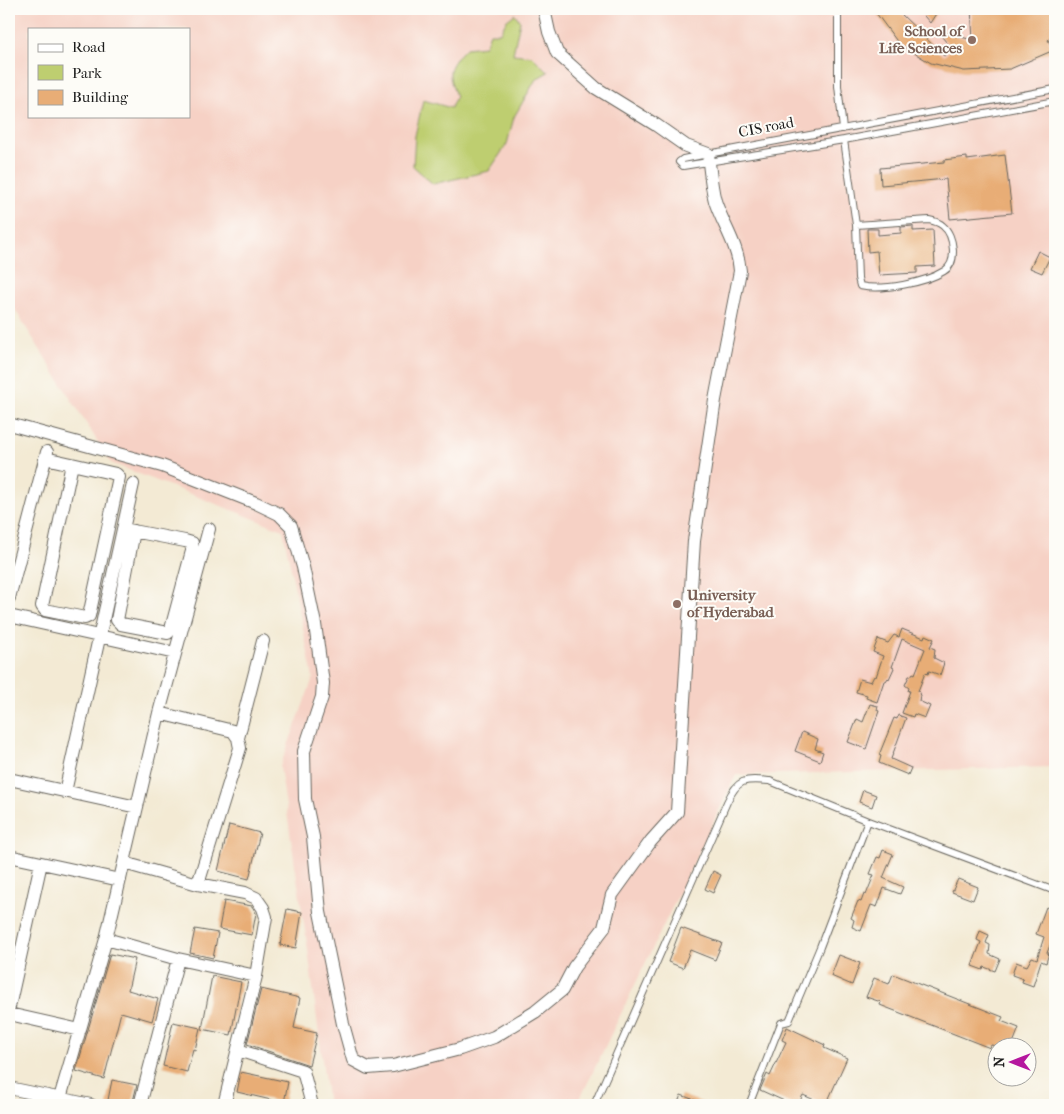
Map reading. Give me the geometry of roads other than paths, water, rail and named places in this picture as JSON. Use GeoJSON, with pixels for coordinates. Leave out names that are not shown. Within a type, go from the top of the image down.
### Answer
{"type":"FeatureCollection","features":[{"type":"Feature","properties":{"kind":"street"},"geometry":{"type":"LineString","coordinates":[[9,424],[162,466],[271,510],[279,514],[291,526],[303,568],[315,624],[323,684],[322,697],[304,751],[305,799],[314,837],[320,912],[343,1024],[353,1060],[368,1068],[393,1066],[460,1049],[494,1038],[535,1012],[562,990],[574,967],[604,928],[612,895],[651,840],[677,812],[694,541],[715,400],[740,271],[739,258],[716,203],[708,158],[686,146],[590,82],[557,53],[549,32],[544,9]]}},
{"type":"Feature","properties":{"kind":"street"},"geometry":{"type":"LineString","coordinates":[[9,598],[46,455],[72,464],[116,474],[120,479],[89,616],[85,618],[45,610],[42,606],[72,464]]}},
{"type":"Feature","properties":{"kind":"street"},"geometry":{"type":"LineString","coordinates":[[128,530],[192,544],[174,621],[168,633],[121,624],[117,620],[133,484]]}},
{"type":"Feature","properties":{"kind":"street"},"geometry":{"type":"LineString","coordinates":[[59,1102],[106,939],[159,712],[210,529]]}},
{"type":"Feature","properties":{"kind":"street"},"geometry":{"type":"LineString","coordinates":[[66,792],[99,636],[128,530]]}},
{"type":"Feature","properties":{"kind":"street"},"geometry":{"type":"LineString","coordinates":[[9,616],[175,653]]}},
{"type":"Feature","properties":{"kind":"street"},"geometry":{"type":"LineString","coordinates":[[238,738],[264,641]]}},
{"type":"Feature","properties":{"kind":"street"},"geometry":{"type":"LineString","coordinates":[[159,712],[233,731],[238,738],[240,748],[198,884]]}},
{"type":"Feature","properties":{"kind":"street"},"geometry":{"type":"LineString","coordinates":[[9,779],[137,807]]}},
{"type":"Feature","properties":{"kind":"street"},"geometry":{"type":"LineString","coordinates":[[9,856],[120,880]]}},
{"type":"Feature","properties":{"kind":"street"},"geometry":{"type":"LineString","coordinates":[[9,1007],[41,863]]}},
{"type":"Feature","properties":{"kind":"street"},"geometry":{"type":"LineString","coordinates":[[124,863],[198,884],[246,893],[256,898],[263,908],[266,917],[256,976],[224,1105]]}},
{"type":"Feature","properties":{"kind":"street"},"geometry":{"type":"LineString","coordinates":[[106,939],[178,959],[256,976]]}},
{"type":"Feature","properties":{"kind":"street"},"geometry":{"type":"LineString","coordinates":[[140,1105],[178,959]]}},
{"type":"Feature","properties":{"kind":"street"},"geometry":{"type":"LineString","coordinates":[[9,1014],[80,1030]]}},
{"type":"Feature","properties":{"kind":"street"},"geometry":{"type":"LineString","coordinates":[[238,1050],[303,1071],[312,1105]]}},
{"type":"Feature","properties":{"kind":"street"},"geometry":{"type":"LineString","coordinates":[[9,1088],[59,1102],[91,1105]]}},
{"type":"Feature","properties":{"kind":"lane"},"geometry":{"type":"LineString","coordinates":[[838,9],[838,86],[843,129]]}},
{"type":"Feature","properties":{"kind":"lane","name":"CIS road"},"geometry":{"type":"LineString","coordinates":[[708,158],[843,129],[1055,89]]}},
{"type":"Feature","properties":{"kind":"lane"},"geometry":{"type":"LineString","coordinates":[[708,158],[844,140],[1055,101]]}},
{"type":"Feature","properties":{"kind":"lane"},"geometry":{"type":"LineString","coordinates":[[844,140],[856,225],[860,286],[908,285],[944,271],[951,261],[952,242],[950,234],[938,222],[929,220],[856,225]]}},
{"type":"Feature","properties":{"kind":"lane"},"geometry":{"type":"LineString","coordinates":[[594,1105],[734,788],[744,781],[770,782],[1055,891]]}},
{"type":"Feature","properties":{"kind":"lane"},"geometry":{"type":"LineString","coordinates":[[749,1105],[781,1023],[789,1021],[820,947],[868,821]]}},
{"type":"Feature","properties":{"kind":"place","name":"School of Life Sciences"},"geometry":{"type":"Point","coordinates":[972,40]}},
{"type":"Feature","properties":{"kind":"place","name":"University of Hyderabad"},"geometry":{"type":"Point","coordinates":[677,604]}}]}
